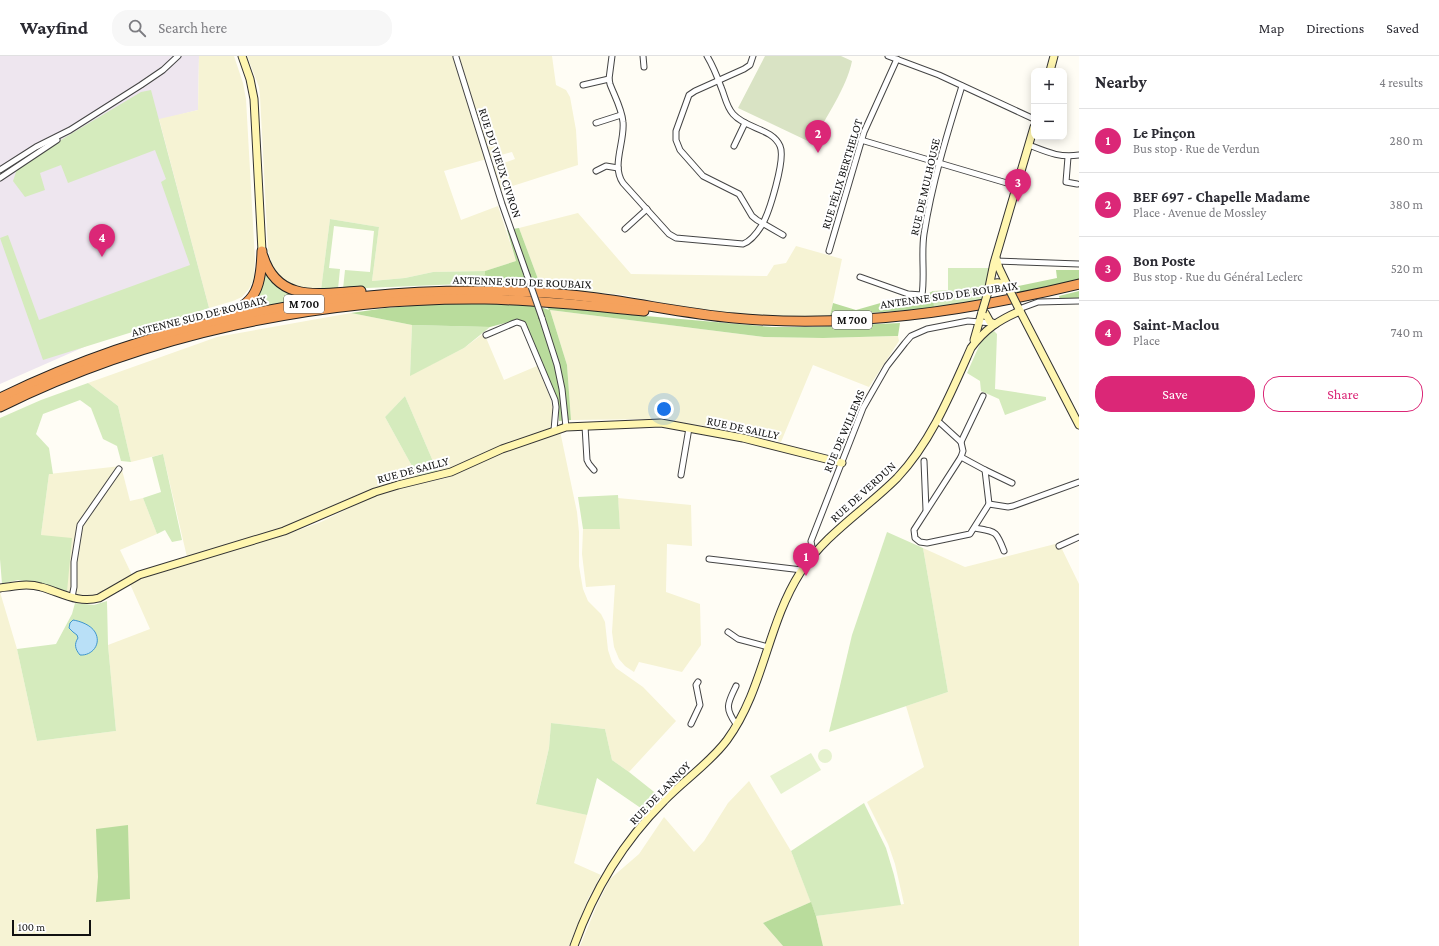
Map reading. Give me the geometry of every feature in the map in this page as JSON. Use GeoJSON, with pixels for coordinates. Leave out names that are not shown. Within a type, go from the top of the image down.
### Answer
{"type":"FeatureCollection","features":[{"type":"Feature","properties":{"kind":"highway"},"geometry":{"type":"LineString","coordinates":[[262,250],[265,261],[274,276],[286,287],[298,292],[313,294],[385,290],[405,293]]}},
{"type":"Feature","properties":{"kind":"highway"},"geometry":{"type":"LineString","coordinates":[[138,344],[158,333],[226,314],[242,306],[251,298],[259,284],[262,273],[262,250]]}},
{"type":"Feature","properties":{"kind":"highway","name":"ANTENNE SUD DE ROUBAIX"},"geometry":{"type":"LineString","coordinates":[[0,398],[80,364],[138,344],[213,322],[333,300],[405,293],[466,291],[539,293],[596,297],[666,309],[734,318],[816,321],[867,319],[931,313],[1012,299],[1079,284]]}},
{"type":"Feature","properties":{"kind":"highway","name":"ANTENNE SUD DE ROUBAIX"},"geometry":{"type":"LineString","coordinates":[[0,407],[86,370],[175,341],[255,321],[346,306],[413,301],[493,299],[564,303],[739,323],[789,326],[872,322],[943,314],[1028,300],[1079,288]]}},
{"type":"Feature","properties":{"kind":"main road"},"geometry":{"type":"LineString","coordinates":[[242,56],[250,79],[254,99],[262,250]]}},
{"type":"Feature","properties":{"kind":"main road"},"geometry":{"type":"LineString","coordinates":[[1051,68],[1054,56]]}},
{"type":"Feature","properties":{"kind":"main road"},"geometry":{"type":"LineString","coordinates":[[971,348],[984,311],[996,260],[1031,138]]}},
{"type":"Feature","properties":{"kind":"main road"},"geometry":{"type":"LineString","coordinates":[[996,260],[1019,309],[1079,425]]}},
{"type":"Feature","properties":{"kind":"main road"},"geometry":{"type":"LineString","coordinates":[[988,292],[992,284],[995,283],[1002,283],[1009,289]]}},
{"type":"Feature","properties":{"kind":"main road"},"geometry":{"type":"LineString","coordinates":[[984,311],[988,320],[993,324],[1019,309]]}},
{"type":"Feature","properties":{"kind":"main road","name":"RUE DE VERDUN"},"geometry":{"type":"LineString","coordinates":[[765,658],[781,608],[802,570],[816,552],[841,526],[888,486],[903,471],[921,447],[937,420],[971,348],[983,333],[993,324]]}},
{"type":"Feature","properties":{"kind":"main road","name":"RUE DE SAILLY"},"geometry":{"type":"LineString","coordinates":[[0,588],[34,585],[87,600],[99,598],[139,575],[284,532],[369,494],[451,472],[498,451],[566,427],[655,423],[753,440],[842,463]]}},
{"type":"Feature","properties":{"kind":"main road","name":"RUE DE LANNOY"},"geometry":{"type":"LineString","coordinates":[[574,946],[594,898],[624,848],[655,810],[720,748],[727,739],[752,693],[765,658]]}},
{"type":"Feature","properties":{"kind":"street"},"geometry":{"type":"LineString","coordinates":[[70,130],[36,147],[1,170],[2,176],[153,77],[178,56]]}},
{"type":"Feature","properties":{"kind":"street","name":"RUE DU VIEUX CIVRON"},"geometry":{"type":"LineString","coordinates":[[456,56],[502,204],[557,365],[562,389],[566,427]]}},
{"type":"Feature","properties":{"kind":"street"},"geometry":{"type":"LineString","coordinates":[[612,56],[609,79],[621,114],[623,127],[618,168],[624,183],[669,234],[679,239],[743,244],[750,240],[762,224],[777,180],[782,151],[774,138],[745,123],[736,117],[729,109],[708,56]]}},
{"type":"Feature","properties":{"kind":"street"},"geometry":{"type":"LineString","coordinates":[[643,56],[644,67]]}},
{"type":"Feature","properties":{"kind":"street"},"geometry":{"type":"LineString","coordinates":[[753,56],[752,62],[748,67],[692,92],[689,95],[676,131],[677,146],[703,176],[739,194],[752,216],[762,224],[783,235]]}},
{"type":"Feature","properties":{"kind":"street"},"geometry":{"type":"LineString","coordinates":[[888,56],[922,68],[1031,118]]}},
{"type":"Feature","properties":{"kind":"street","name":"RUE FÉLIX BERTHELOT"},"geometry":{"type":"LineString","coordinates":[[829,251],[861,140],[896,59]]}},
{"type":"Feature","properties":{"kind":"street"},"geometry":{"type":"LineString","coordinates":[[583,85],[609,79]]}},
{"type":"Feature","properties":{"kind":"street","name":"RUE DE MULHOUSE"},"geometry":{"type":"LineString","coordinates":[[860,277],[908,294],[922,295],[924,235],[939,164],[962,86]]}},
{"type":"Feature","properties":{"kind":"street"},"geometry":{"type":"LineString","coordinates":[[596,123],[621,114]]}},
{"type":"Feature","properties":{"kind":"street"},"geometry":{"type":"LineString","coordinates":[[734,146],[745,123]]}},
{"type":"Feature","properties":{"kind":"street"},"geometry":{"type":"LineString","coordinates":[[861,140],[1017,186]]}},
{"type":"Feature","properties":{"kind":"street"},"geometry":{"type":"LineString","coordinates":[[1029,145],[1054,154],[1068,157],[1079,155]]}},
{"type":"Feature","properties":{"kind":"street"},"geometry":{"type":"LineString","coordinates":[[1068,157],[1066,182],[1077,184]]}},
{"type":"Feature","properties":{"kind":"street"},"geometry":{"type":"LineString","coordinates":[[596,171],[606,166],[618,168]]}},
{"type":"Feature","properties":{"kind":"street"},"geometry":{"type":"LineString","coordinates":[[625,229],[647,209]]}},
{"type":"Feature","properties":{"kind":"street"},"geometry":{"type":"LineString","coordinates":[[996,260],[1079,264]]}},
{"type":"Feature","properties":{"kind":"street"},"geometry":{"type":"LineString","coordinates":[[1019,309],[1038,302],[1079,301]]}},
{"type":"Feature","properties":{"kind":"street","name":"RUE DE WILLEMS"},"geometry":{"type":"LineString","coordinates":[[816,552],[812,548],[812,541],[866,402],[887,366],[907,340],[916,333],[927,329],[968,321],[993,324]]}},
{"type":"Feature","properties":{"kind":"street"},"geometry":{"type":"LineString","coordinates":[[486,335],[514,323],[523,324],[555,400],[556,407],[554,430]]}},
{"type":"Feature","properties":{"kind":"street"},"geometry":{"type":"LineString","coordinates":[[983,396],[962,442],[963,451],[961,457],[914,530],[914,536],[920,542],[932,542],[967,535],[975,528],[989,504],[985,470]]}},
{"type":"Feature","properties":{"kind":"street"},"geometry":{"type":"LineString","coordinates":[[937,420],[962,442]]}},
{"type":"Feature","properties":{"kind":"street"},"geometry":{"type":"LineString","coordinates":[[585,426],[587,460],[594,470]]}},
{"type":"Feature","properties":{"kind":"street"},"geometry":{"type":"LineString","coordinates":[[681,475],[689,428]]}},
{"type":"Feature","properties":{"kind":"street"},"geometry":{"type":"LineString","coordinates":[[961,457],[1012,483]]}},
{"type":"Feature","properties":{"kind":"street"},"geometry":{"type":"LineString","coordinates":[[924,461],[926,511]]}},
{"type":"Feature","properties":{"kind":"street"},"geometry":{"type":"LineString","coordinates":[[72,597],[74,587],[74,562],[80,525],[119,469]]}},
{"type":"Feature","properties":{"kind":"street"},"geometry":{"type":"LineString","coordinates":[[989,504],[1008,507],[1013,506],[1079,482]]}},
{"type":"Feature","properties":{"kind":"street"},"geometry":{"type":"LineString","coordinates":[[975,528],[996,533],[1004,551]]}},
{"type":"Feature","properties":{"kind":"street"},"geometry":{"type":"LineString","coordinates":[[1059,546],[1079,537]]}},
{"type":"Feature","properties":{"kind":"street"},"geometry":{"type":"LineString","coordinates":[[709,559],[802,570]]}},
{"type":"Feature","properties":{"kind":"street"},"geometry":{"type":"LineString","coordinates":[[728,632],[738,639],[768,647]]}},
{"type":"Feature","properties":{"kind":"street"},"geometry":{"type":"LineString","coordinates":[[691,724],[700,705],[696,685],[698,682]]}},
{"type":"Feature","properties":{"kind":"street"},"geometry":{"type":"LineString","coordinates":[[736,686],[728,702],[728,707],[736,724]]}},
{"type":"Feature","properties":{"kind":"shaded area"},"geometry":{"type":"Polygon","coordinates":[[[0,56],[199,56],[198,110],[159,120],[209,308],[100,340],[0,384],[0,56]]]}},
{"type":"Feature","properties":{"kind":"shaded area"},"geometry":{"type":"Polygon","coordinates":[[[199,56],[234,56],[243,83],[246,99],[255,260],[254,278],[249,289],[242,297],[209,308],[159,119],[198,110],[199,56]]]}},
{"type":"Feature","properties":{"kind":"shaded area"},"geometry":{"type":"Polygon","coordinates":[[[247,56],[552,56],[556,85],[566,90],[570,97],[576,130],[578,165],[500,190],[493,167],[515,159],[512,152],[444,171],[461,220],[498,206],[516,261],[485,271],[433,272],[405,278],[372,281],[379,227],[330,219],[321,290],[293,287],[281,277],[272,265],[268,250],[260,96],[259,87],[247,56]]]}},
{"type":"Feature","properties":{"kind":"shaded area"},"geometry":{"type":"Polygon","coordinates":[[[578,213],[631,274],[767,276],[774,265],[786,263],[796,246],[842,259],[830,316],[769,316],[697,310],[623,295],[541,287],[519,228],[578,213]]]}},
{"type":"Feature","properties":{"kind":"shaded area"},"geometry":{"type":"Polygon","coordinates":[[[550,310],[764,337],[823,338],[898,336],[899,341],[869,387],[813,365],[781,442],[712,427],[656,419],[571,420],[567,365],[550,310]]]}},
{"type":"Feature","properties":{"kind":"shaded area"},"geometry":{"type":"Polygon","coordinates":[[[351,313],[412,325],[410,375],[464,348],[484,333],[504,380],[537,366],[550,397],[553,410],[551,425],[548,430],[467,463],[438,473],[405,396],[385,417],[418,477],[358,495],[303,522],[187,557],[163,454],[131,462],[118,406],[88,383],[217,337],[351,313]]]}},
{"type":"Feature","properties":{"kind":"shaded area"},"geometry":{"type":"Polygon","coordinates":[[[560,431],[577,512],[579,532],[579,566],[583,589],[588,601],[601,614],[605,622],[608,650],[612,662],[616,668],[643,687],[676,721],[629,772],[612,760],[605,729],[551,723],[549,748],[536,803],[587,815],[574,863],[601,875],[588,899],[569,946],[0,946],[0,592],[17,649],[37,741],[116,731],[108,645],[150,629],[130,584],[145,575],[288,534],[321,522],[373,496],[403,487],[446,478],[503,451],[560,431]]]}},
{"type":"Feature","properties":{"kind":"shaded area"},"geometry":{"type":"Polygon","coordinates":[[[121,466],[130,501],[143,498],[157,534],[120,550],[132,575],[95,597],[84,597],[67,592],[41,535],[49,474],[121,466]]]}},
{"type":"Feature","properties":{"kind":"shaded area"},"geometry":{"type":"Polygon","coordinates":[[[618,498],[691,505],[692,546],[667,544],[666,592],[700,604],[701,645],[682,672],[639,662],[634,672],[625,666],[619,659],[614,647],[612,632],[615,585],[586,587],[582,554],[583,529],[620,529],[618,498]]]}},
{"type":"Feature","properties":{"kind":"shaded area"},"geometry":{"type":"Polygon","coordinates":[[[1059,543],[1079,584],[1079,946],[823,946],[816,916],[904,904],[895,864],[888,844],[867,802],[924,767],[906,706],[948,692],[923,548],[965,567],[1059,543]]]}},
{"type":"Feature","properties":{"kind":"shaded area"},"geometry":{"type":"Polygon","coordinates":[[[749,781],[791,851],[811,902],[763,923],[783,946],[580,946],[597,905],[610,879],[639,854],[664,817],[694,852],[704,841],[728,803],[749,781]]]}},
{"type":"Feature","properties":{"kind":"green space"},"geometry":{"type":"Polygon","coordinates":[[[765,56],[841,56],[852,61],[841,92],[812,143],[738,108],[765,56]]]}},
{"type":"Feature","properties":{"kind":"green space"},"geometry":{"type":"Polygon","coordinates":[[[151,90],[209,308],[43,360],[0,238],[8,235],[39,320],[190,265],[161,182],[166,179],[155,150],[68,183],[61,165],[40,173],[45,190],[25,197],[13,181],[17,169],[64,138],[141,92],[151,90]]]}},
{"type":"Feature","properties":{"kind":"green space"},"geometry":{"type":"Polygon","coordinates":[[[330,219],[379,227],[372,281],[405,278],[433,272],[485,271],[485,283],[343,289],[345,270],[370,272],[374,231],[334,226],[329,268],[340,269],[338,289],[321,290],[330,219]]]}},
{"type":"Feature","properties":{"kind":"green space"},"geometry":{"type":"Polygon","coordinates":[[[519,228],[541,287],[485,283],[485,271],[516,261],[507,230],[519,228]]]}},
{"type":"Feature","properties":{"kind":"green space"},"geometry":{"type":"Polygon","coordinates":[[[948,268],[990,268],[980,303],[934,308],[933,291],[948,290],[948,268]]]}},
{"type":"Feature","properties":{"kind":"green space"},"geometry":{"type":"Polygon","coordinates":[[[264,270],[273,279],[321,298],[256,310],[254,300],[264,270]]]}},
{"type":"Feature","properties":{"kind":"green space"},"geometry":{"type":"Polygon","coordinates":[[[1056,270],[1079,270],[1079,282],[1018,295],[1014,287],[1057,278],[1056,270]]]}},
{"type":"Feature","properties":{"kind":"green space"},"geometry":{"type":"Polygon","coordinates":[[[933,291],[934,308],[830,316],[833,303],[856,310],[884,302],[919,298],[933,291]]]}},
{"type":"Feature","properties":{"kind":"green space"},"geometry":{"type":"Polygon","coordinates":[[[1079,291],[1079,299],[1060,300],[1059,296],[1079,291]]]}},
{"type":"Feature","properties":{"kind":"green space"},"geometry":{"type":"Polygon","coordinates":[[[435,304],[532,304],[549,310],[546,305],[646,316],[772,327],[813,327],[900,323],[898,336],[823,338],[764,337],[550,310],[567,365],[571,420],[559,421],[558,403],[524,323],[517,320],[490,327],[412,325],[351,313],[386,308],[435,304]]]}},
{"type":"Feature","properties":{"kind":"green space"},"geometry":{"type":"Polygon","coordinates":[[[412,325],[490,327],[464,348],[410,376],[412,325]]]}},
{"type":"Feature","properties":{"kind":"green space"},"geometry":{"type":"Polygon","coordinates":[[[994,331],[997,334],[995,389],[1046,397],[1046,400],[1005,415],[999,399],[981,391],[980,381],[967,373],[983,337],[994,331]]]}},
{"type":"Feature","properties":{"kind":"green space"},"geometry":{"type":"Polygon","coordinates":[[[88,383],[118,406],[131,462],[121,461],[117,446],[103,439],[91,408],[80,400],[43,414],[36,434],[49,448],[53,474],[49,474],[41,535],[72,538],[67,592],[47,585],[18,580],[2,584],[0,559],[0,418],[41,400],[88,383]]]}},
{"type":"Feature","properties":{"kind":"green space"},"geometry":{"type":"Polygon","coordinates":[[[405,396],[438,473],[418,477],[385,417],[405,396]]]}},
{"type":"Feature","properties":{"kind":"green space"},"geometry":{"type":"Polygon","coordinates":[[[163,454],[182,540],[172,542],[165,530],[157,534],[143,498],[161,492],[152,457],[163,454]]]}},
{"type":"Feature","properties":{"kind":"green space"},"geometry":{"type":"Polygon","coordinates":[[[618,495],[620,529],[583,529],[578,497],[618,495]]]}},
{"type":"Feature","properties":{"kind":"green space"},"geometry":{"type":"Polygon","coordinates":[[[887,532],[923,548],[948,692],[829,732],[852,635],[887,532]]]}},
{"type":"Feature","properties":{"kind":"green space"},"geometry":{"type":"Polygon","coordinates":[[[107,601],[108,645],[116,731],[37,741],[17,649],[56,644],[72,614],[75,603],[94,605],[107,601]]]}},
{"type":"Feature","properties":{"kind":"green space"},"geometry":{"type":"Polygon","coordinates":[[[551,723],[605,729],[612,760],[663,799],[648,813],[597,778],[587,815],[536,804],[549,748],[551,723]]]}},
{"type":"Feature","properties":{"kind":"green space"},"geometry":{"type":"Polygon","coordinates":[[[822,749],[828,749],[832,753],[832,759],[828,763],[822,763],[818,759],[818,753],[822,749]]]}},
{"type":"Feature","properties":{"kind":"green space"},"geometry":{"type":"Polygon","coordinates":[[[811,753],[821,770],[781,794],[770,776],[811,753]]]}},
{"type":"Feature","properties":{"kind":"green space"},"geometry":{"type":"Polygon","coordinates":[[[864,803],[886,848],[901,905],[816,916],[791,851],[864,803]]]}},
{"type":"Feature","properties":{"kind":"green space"},"geometry":{"type":"Polygon","coordinates":[[[128,825],[130,899],[96,902],[98,877],[96,829],[128,825]]]}},
{"type":"Feature","properties":{"kind":"green space"},"geometry":{"type":"Polygon","coordinates":[[[811,902],[823,946],[783,946],[763,923],[811,902]]]}},
{"type":"Feature","properties":{"kind":"water"},"geometry":{"type":"Polygon","coordinates":[[[73,620],[79,621],[91,627],[97,636],[95,648],[88,654],[80,655],[77,651],[77,635],[69,628],[70,623],[73,620]]]}},
{"type":"Feature","properties":{"kind":"place","name":"BEF 697 - Chapelle Madame"},"geometry":{"type":"Point","coordinates":[818,153]}},
{"type":"Feature","properties":{"kind":"place","name":"Bon Poste"},"geometry":{"type":"Point","coordinates":[1018,202]}},
{"type":"Feature","properties":{"kind":"place","name":"Saint-Maclou"},"geometry":{"type":"Point","coordinates":[102,257]}},
{"type":"Feature","properties":{"kind":"place","name":"Le Pinçon"},"geometry":{"type":"Point","coordinates":[806,576]}}]}
